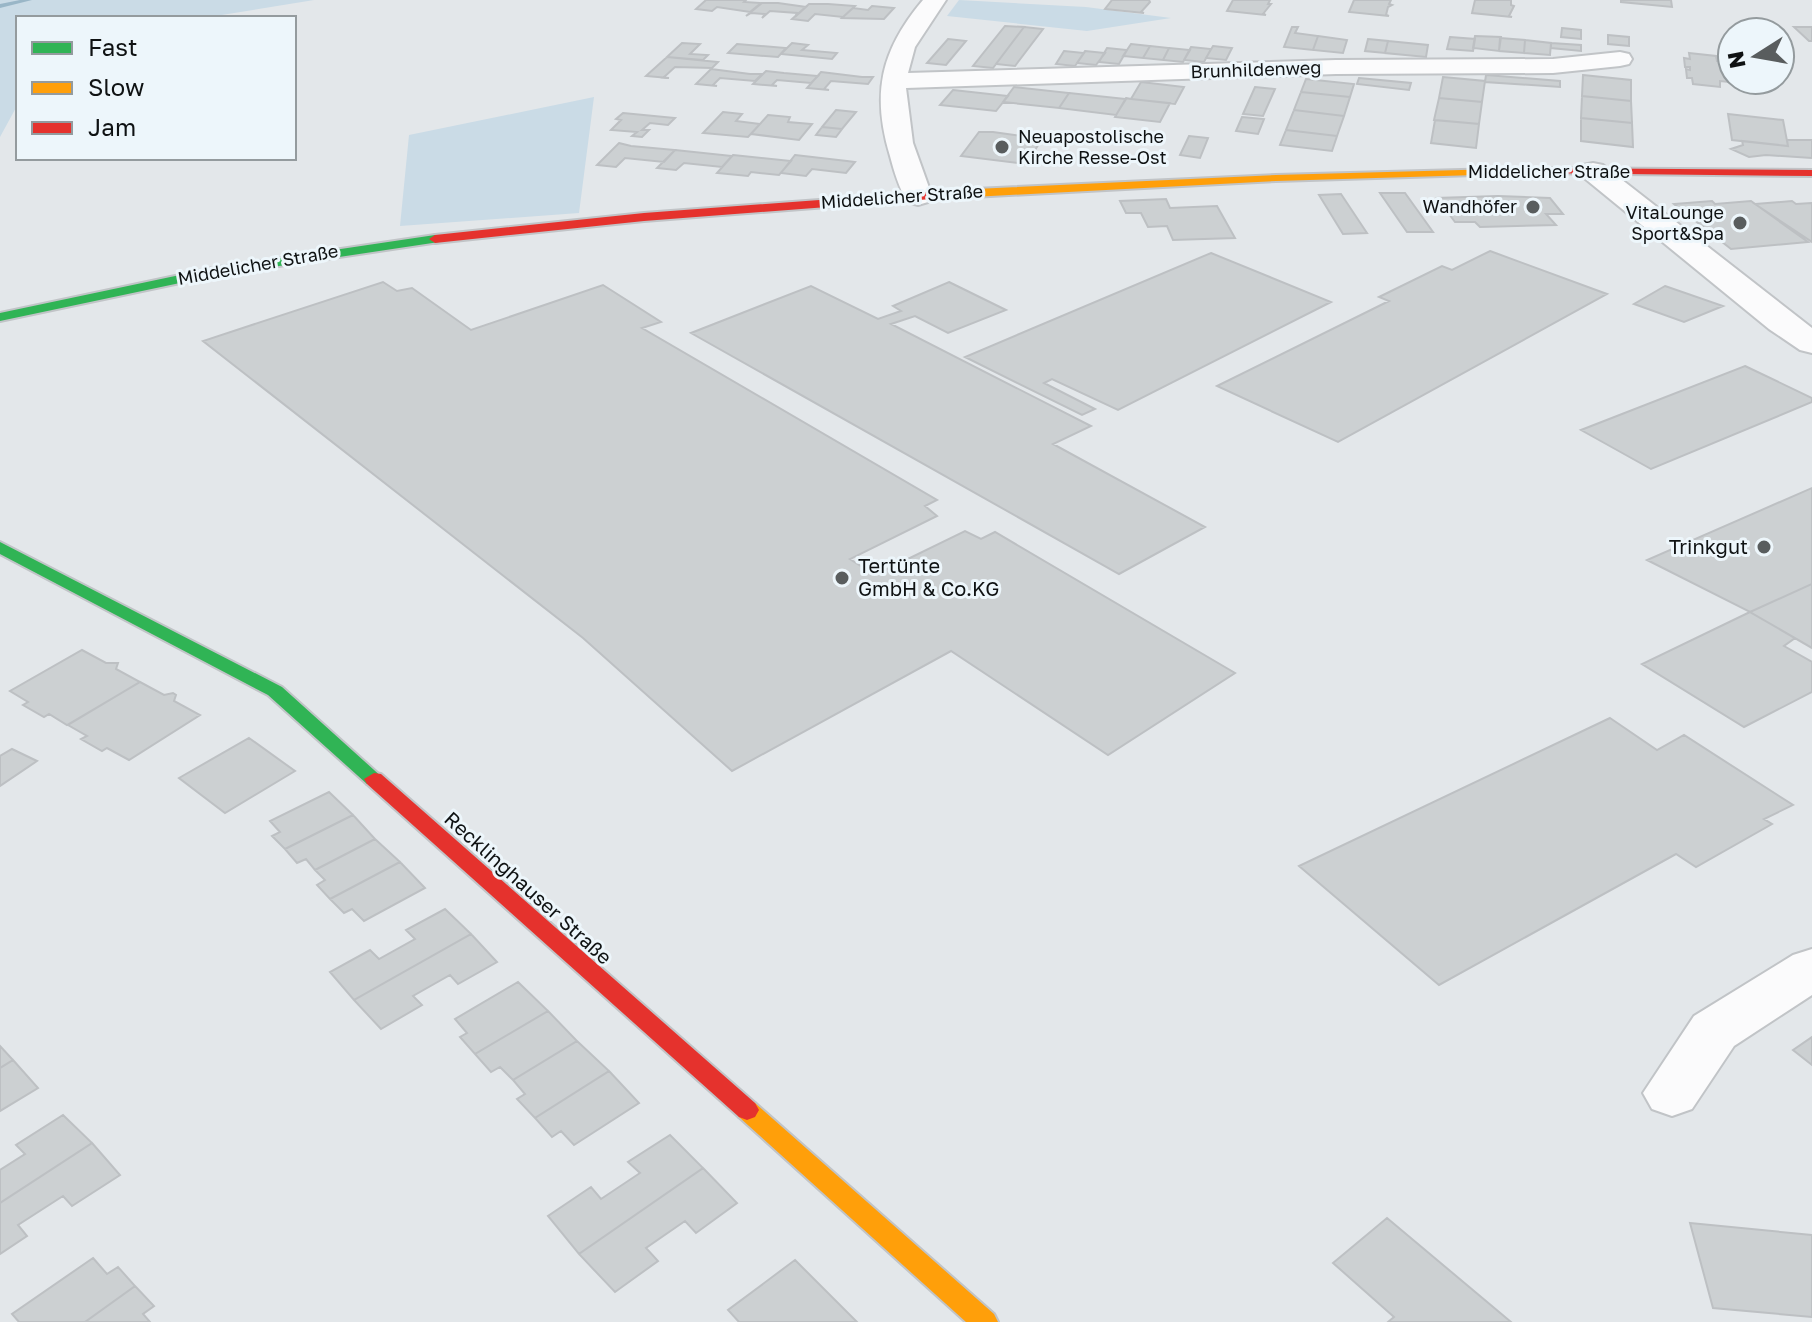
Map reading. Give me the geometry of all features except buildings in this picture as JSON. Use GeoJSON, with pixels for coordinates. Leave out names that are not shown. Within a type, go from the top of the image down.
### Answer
{"type":"FeatureCollection","features":[{"type":"Feature","properties":{"kind":"street"},"geometry":{"type":"LineString","coordinates":[[918,196],[899,149],[892,116],[893,81],[909,29],[935,0]]}},
{"type":"Feature","properties":{"kind":"street","name":"Brunhildenweg"},"geometry":{"type":"LineString","coordinates":[[893,81],[1336,67],[1553,66],[1620,59]]}},
{"type":"Feature","properties":{"kind":"street"},"geometry":{"type":"LineString","coordinates":[[1593,171],[1781,322],[1812,343]]}},
{"type":"Feature","properties":{"kind":"street","name":"Middelicher Straße"},"geometry":{"type":"LineString","coordinates":[[0,317],[182,277],[446,236],[695,212],[1129,183],[1593,171],[1812,173]]}},
{"type":"Feature","properties":{"kind":"street","name":"Recklinghauser Straße"},"geometry":{"type":"LineString","coordinates":[[0,547],[275,691],[985,1322]]}},
{"type":"Feature","properties":{"kind":"street"},"geometry":{"type":"LineString","coordinates":[[1672,1093],[1714,1031],[1812,969]]}},
{"type":"Feature","properties":{"kind":"shaded area"},"geometry":{"type":"Polygon","coordinates":[[[0,0],[314,0],[215,16],[16,16],[16,108],[0,137],[0,0]]]}},
{"type":"Feature","properties":{"kind":"shaded area"},"geometry":{"type":"Polygon","coordinates":[[[959,0],[1086,7],[1171,18],[1087,31],[947,16],[959,0]]]}},
{"type":"Feature","properties":{"kind":"shaded area"},"geometry":{"type":"Polygon","coordinates":[[[594,97],[579,213],[400,226],[409,135],[594,97]]]}},
{"type":"Feature","properties":{"kind":"waterway"},"geometry":{"type":"LineString","coordinates":[[0,6],[29,0]]}},
{"type":"Feature","properties":{"kind":"traffic: fast"},"geometry":{"type":"LineString","coordinates":[[0,317],[213,272],[435,239]]}},
{"type":"Feature","properties":{"kind":"traffic: fast"},"geometry":{"type":"LineString","coordinates":[[0,547],[275,691],[374,779]]}},
{"type":"Feature","properties":{"kind":"traffic: slow"},"geometry":{"type":"LineString","coordinates":[[954,194],[1276,178],[1538,171]]}},
{"type":"Feature","properties":{"kind":"traffic: slow"},"geometry":{"type":"LineString","coordinates":[[747,1110],[985,1322]]}},
{"type":"Feature","properties":{"kind":"traffic: jam"},"geometry":{"type":"LineString","coordinates":[[1538,171],[1812,173]]}},
{"type":"Feature","properties":{"kind":"traffic: jam"},"geometry":{"type":"LineString","coordinates":[[435,239],[644,217],[954,194]]}},
{"type":"Feature","properties":{"kind":"traffic: jam"},"geometry":{"type":"LineString","coordinates":[[374,779],[747,1110]]}},
{"type":"Feature","properties":{"kind":"place","name":"Neuapostolische Kirche Resse-Ost"},"geometry":{"type":"Point","coordinates":[1002,147]}},
{"type":"Feature","properties":{"kind":"place","name":"Wandhöfer"},"geometry":{"type":"Point","coordinates":[1533,207]}},
{"type":"Feature","properties":{"kind":"place","name":"VitaLounge Sport&Spa"},"geometry":{"type":"Point","coordinates":[1740,223]}},
{"type":"Feature","properties":{"kind":"place","name":"Trinkgut"},"geometry":{"type":"Point","coordinates":[1764,547]}},
{"type":"Feature","properties":{"kind":"place","name":"Tertünte GmbH & Co.KG"},"geometry":{"type":"Point","coordinates":[842,578]}}]}
